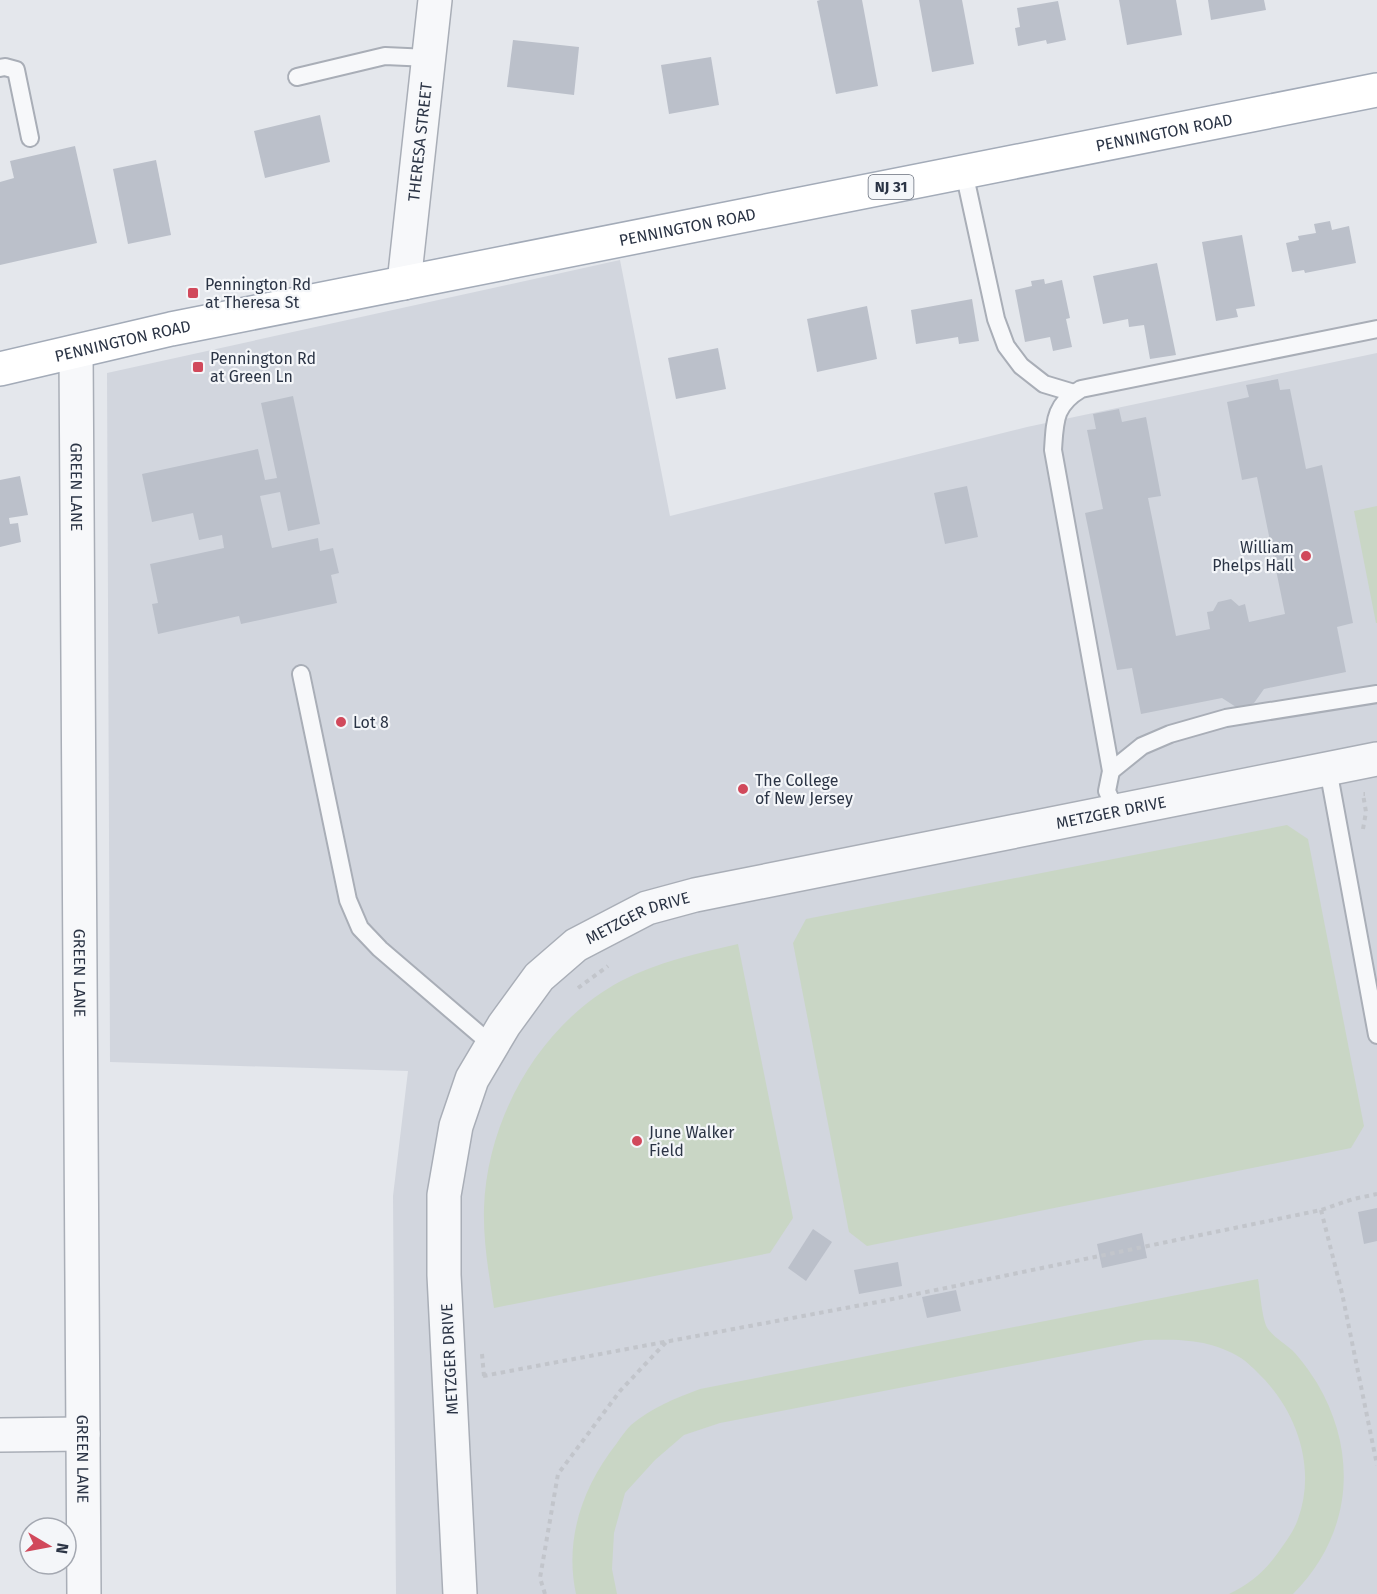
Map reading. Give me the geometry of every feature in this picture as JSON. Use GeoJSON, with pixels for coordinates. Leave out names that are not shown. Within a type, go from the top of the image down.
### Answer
{"type":"FeatureCollection","features":[{"type":"Feature","properties":{"kind":"main road","name":"PENNINGTON ROAD"},"geometry":{"type":"LineString","coordinates":[[0,369],[171,329],[1377,90]]}},
{"type":"Feature","properties":{"kind":"street","name":"THERESA STREET"},"geometry":{"type":"LineString","coordinates":[[404,283],[435,0]]}},
{"type":"Feature","properties":{"kind":"street","name":"GREEN LANE"},"geometry":{"type":"LineString","coordinates":[[76,352],[84,1594]]}},
{"type":"Feature","properties":{"kind":"street","name":"METZGER DRIVE"},"geometry":{"type":"LineString","coordinates":[[460,1594],[444,1275],[444,1195],[459,1117],[472,1079],[504,1025],[539,977],[576,945],[647,908],[694,895],[1377,759]]}},
{"type":"Feature","properties":{"kind":"street"},"geometry":{"type":"LineString","coordinates":[[0,1435],[83,1434]]}},
{"type":"Feature","properties":{"kind":"lane"},"geometry":{"type":"LineString","coordinates":[[297,77],[385,56],[429,58]]}},
{"type":"Feature","properties":{"kind":"lane"},"geometry":{"type":"LineString","coordinates":[[0,68],[16,70],[30,138]]}},
{"type":"Feature","properties":{"kind":"lane"},"geometry":{"type":"LineString","coordinates":[[964,172],[996,319],[1006,346],[1021,366],[1044,384],[1074,393]]}},
{"type":"Feature","properties":{"kind":"lane"},"geometry":{"type":"LineString","coordinates":[[1116,811],[1107,791],[1111,771],[1053,450],[1057,411],[1066,397],[1081,388],[1377,329]]}},
{"type":"Feature","properties":{"kind":"lane"},"geometry":{"type":"LineString","coordinates":[[301,674],[348,900],[360,928],[380,949],[492,1045]]}},
{"type":"Feature","properties":{"kind":"lane"},"geometry":{"type":"LineString","coordinates":[[1111,771],[1142,746],[1181,731],[1226,718],[1377,694]]}},
{"type":"Feature","properties":{"kind":"lane"},"geometry":{"type":"LineString","coordinates":[[1328,769],[1377,1035]]}},
{"type":"Feature","properties":{"kind":"path"},"geometry":{"type":"LineString","coordinates":[[574,991],[612,963]]}},
{"type":"Feature","properties":{"kind":"path"},"geometry":{"type":"LineString","coordinates":[[450,1383],[884,1300],[1321,1210],[1377,1194]]}},
{"type":"Feature","properties":{"kind":"path"},"geometry":{"type":"LineString","coordinates":[[1321,1210],[1342,1293],[1377,1466]]}},
{"type":"Feature","properties":{"kind":"path"},"geometry":{"type":"LineString","coordinates":[[545,1594],[540,1578],[558,1474],[620,1391],[668,1340]]}},
{"type":"Feature","properties":{"kind":"path"},"geometry":{"type":"LineString","coordinates":[[480,1346],[484,1376]]}},
{"type":"Feature","properties":{"kind":"shaded area","name":"The College of New Jersey"},"geometry":{"type":"Polygon","coordinates":[[[620,260],[670,516],[1027,427],[1377,353],[1377,1594],[396,1594],[393,1196],[408,1071],[110,1062],[107,373],[620,260]]]}},
{"type":"Feature","properties":{"kind":"green space"},"geometry":{"type":"Polygon","coordinates":[[[1377,506],[1377,623],[1376,623],[1354,511],[1377,506]]]}},
{"type":"Feature","properties":{"kind":"green space"},"geometry":{"type":"Polygon","coordinates":[[[1287,825],[1308,839],[1364,1126],[1351,1148],[867,1246],[849,1232],[793,943],[806,919],[1287,825]]]}},
{"type":"Feature","properties":{"kind":"green space","name":"June Walker Field"},"geometry":{"type":"Polygon","coordinates":[[[738,944],[793,1218],[770,1253],[494,1308],[484,1233],[487,1174],[495,1141],[507,1108],[523,1077],[543,1048],[566,1022],[592,999],[621,981],[664,963],[738,944]]]}},
{"type":"Feature","properties":{"kind":"green space"},"geometry":{"type":"Polygon","coordinates":[[[1258,1279],[1266,1325],[1273,1335],[1292,1350],[1317,1383],[1330,1410],[1339,1438],[1343,1465],[1343,1493],[1338,1520],[1328,1546],[1313,1571],[1293,1594],[1229,1594],[1250,1582],[1267,1566],[1289,1537],[1298,1519],[1305,1479],[1304,1459],[1292,1421],[1283,1404],[1254,1369],[1230,1352],[1206,1344],[1182,1340],[1145,1340],[720,1423],[684,1435],[655,1460],[625,1493],[614,1533],[612,1569],[617,1594],[576,1594],[573,1573],[575,1533],[579,1514],[595,1477],[631,1425],[647,1413],[673,1400],[700,1389],[1258,1279]]]}},
{"type":"Feature","properties":{"kind":"building"},"geometry":{"type":"Polygon","coordinates":[[[862,0],[878,86],[836,94],[817,1],[862,0]]]}},
{"type":"Feature","properties":{"kind":"building"},"geometry":{"type":"Polygon","coordinates":[[[919,0],[962,0],[974,64],[932,72],[919,0]]]}},
{"type":"Feature","properties":{"kind":"building"},"geometry":{"type":"Polygon","coordinates":[[[1119,0],[1176,0],[1182,35],[1127,45],[1119,0]]]}},
{"type":"Feature","properties":{"kind":"building"},"geometry":{"type":"Polygon","coordinates":[[[1208,0],[1264,0],[1266,10],[1211,20],[1208,0]]]}},
{"type":"Feature","properties":{"kind":"building"},"geometry":{"type":"Polygon","coordinates":[[[1058,1],[1066,40],[1047,44],[1046,40],[1018,46],[1015,28],[1020,27],[1017,8],[1058,1]]]}},
{"type":"Feature","properties":{"kind":"building"},"geometry":{"type":"Polygon","coordinates":[[[513,40],[579,47],[574,95],[507,87],[513,40]]]}},
{"type":"Feature","properties":{"kind":"building"},"geometry":{"type":"Polygon","coordinates":[[[711,57],[719,105],[669,114],[661,65],[711,57]]]}},
{"type":"Feature","properties":{"kind":"building"},"geometry":{"type":"Polygon","coordinates":[[[320,115],[330,162],[265,178],[254,131],[320,115]]]}},
{"type":"Feature","properties":{"kind":"building"},"geometry":{"type":"Polygon","coordinates":[[[75,146],[97,243],[0,265],[0,182],[14,178],[10,161],[75,146]]]}},
{"type":"Feature","properties":{"kind":"building"},"geometry":{"type":"Polygon","coordinates":[[[156,160],[171,235],[128,244],[113,169],[156,160]]]}},
{"type":"Feature","properties":{"kind":"building"},"geometry":{"type":"Polygon","coordinates":[[[1330,221],[1332,230],[1349,226],[1356,263],[1305,273],[1304,270],[1292,272],[1286,243],[1299,240],[1298,236],[1316,233],[1314,224],[1330,221]]]}},
{"type":"Feature","properties":{"kind":"building"},"geometry":{"type":"Polygon","coordinates":[[[1242,235],[1255,306],[1236,309],[1238,317],[1216,321],[1202,242],[1242,235]]]}},
{"type":"Feature","properties":{"kind":"building"},"geometry":{"type":"Polygon","coordinates":[[[1157,263],[1176,355],[1150,359],[1144,325],[1129,327],[1128,319],[1103,324],[1093,276],[1157,263]]]}},
{"type":"Feature","properties":{"kind":"building"},"geometry":{"type":"Polygon","coordinates":[[[1044,279],[1045,284],[1062,280],[1070,318],[1066,319],[1072,347],[1053,351],[1050,337],[1025,342],[1015,290],[1032,286],[1031,281],[1044,279]]]}},
{"type":"Feature","properties":{"kind":"building"},"geometry":{"type":"Polygon","coordinates":[[[972,299],[979,341],[959,344],[958,337],[916,344],[911,310],[972,299]]]}},
{"type":"Feature","properties":{"kind":"building"},"geometry":{"type":"Polygon","coordinates":[[[867,306],[877,359],[817,372],[807,319],[867,306]]]}},
{"type":"Feature","properties":{"kind":"building"},"geometry":{"type":"Polygon","coordinates":[[[718,348],[726,389],[676,399],[668,358],[718,348]]]}},
{"type":"Feature","properties":{"kind":"building","name":"William Phelps Hall"},"geometry":{"type":"Polygon","coordinates":[[[1278,379],[1280,390],[1290,389],[1306,469],[1322,465],[1353,623],[1337,627],[1346,672],[1264,689],[1254,703],[1245,707],[1236,707],[1222,698],[1141,714],[1132,668],[1117,670],[1085,513],[1103,509],[1087,430],[1096,429],[1093,414],[1119,409],[1122,422],[1146,417],[1161,496],[1148,498],[1176,636],[1210,629],[1207,612],[1213,611],[1218,602],[1231,599],[1239,606],[1245,604],[1249,622],[1285,614],[1257,477],[1242,480],[1227,402],[1249,397],[1246,385],[1278,379]]]}},
{"type":"Feature","properties":{"kind":"building"},"geometry":{"type":"Polygon","coordinates":[[[293,396],[320,524],[288,531],[280,492],[260,496],[272,548],[318,538],[320,551],[333,548],[339,573],[331,575],[337,603],[241,624],[239,616],[158,634],[152,604],[158,603],[150,564],[224,548],[222,535],[199,540],[193,513],[152,522],[142,474],[258,449],[265,480],[277,478],[261,403],[293,396]]]}},
{"type":"Feature","properties":{"kind":"building"},"geometry":{"type":"Polygon","coordinates":[[[20,476],[28,515],[9,518],[10,524],[18,523],[21,542],[0,547],[0,480],[20,476]]]}},
{"type":"Feature","properties":{"kind":"building"},"geometry":{"type":"Polygon","coordinates":[[[967,486],[978,537],[945,544],[934,493],[967,486]]]}},
{"type":"Feature","properties":{"kind":"building"},"geometry":{"type":"Polygon","coordinates":[[[1377,1208],[1377,1241],[1364,1244],[1358,1212],[1377,1208]]]}},
{"type":"Feature","properties":{"kind":"building"},"geometry":{"type":"Polygon","coordinates":[[[813,1229],[832,1242],[806,1281],[788,1268],[813,1229]]]}},
{"type":"Feature","properties":{"kind":"building"},"geometry":{"type":"Polygon","coordinates":[[[1142,1233],[1147,1258],[1102,1268],[1097,1244],[1142,1233]]]}},
{"type":"Feature","properties":{"kind":"building"},"geometry":{"type":"Polygon","coordinates":[[[898,1262],[902,1286],[859,1294],[854,1270],[898,1262]]]}},
{"type":"Feature","properties":{"kind":"building"},"geometry":{"type":"Polygon","coordinates":[[[956,1290],[961,1311],[927,1318],[922,1297],[956,1290]]]}},
{"type":"Feature","properties":{"kind":"place","name":"Pennington Rd at Theresa St"},"geometry":{"type":"Point","coordinates":[193,293]}},
{"type":"Feature","properties":{"kind":"place","name":"Pennington Rd at Green Ln"},"geometry":{"type":"Point","coordinates":[198,367]}},
{"type":"Feature","properties":{"kind":"place","name":"William Phelps Hall"},"geometry":{"type":"Point","coordinates":[1306,556]}},
{"type":"Feature","properties":{"kind":"place","name":"Lot 8"},"geometry":{"type":"Point","coordinates":[341,722]}},
{"type":"Feature","properties":{"kind":"place","name":"The College of New Jersey"},"geometry":{"type":"Point","coordinates":[743,789]}},
{"type":"Feature","properties":{"kind":"place","name":"June Walker Field"},"geometry":{"type":"Point","coordinates":[637,1141]}}]}
